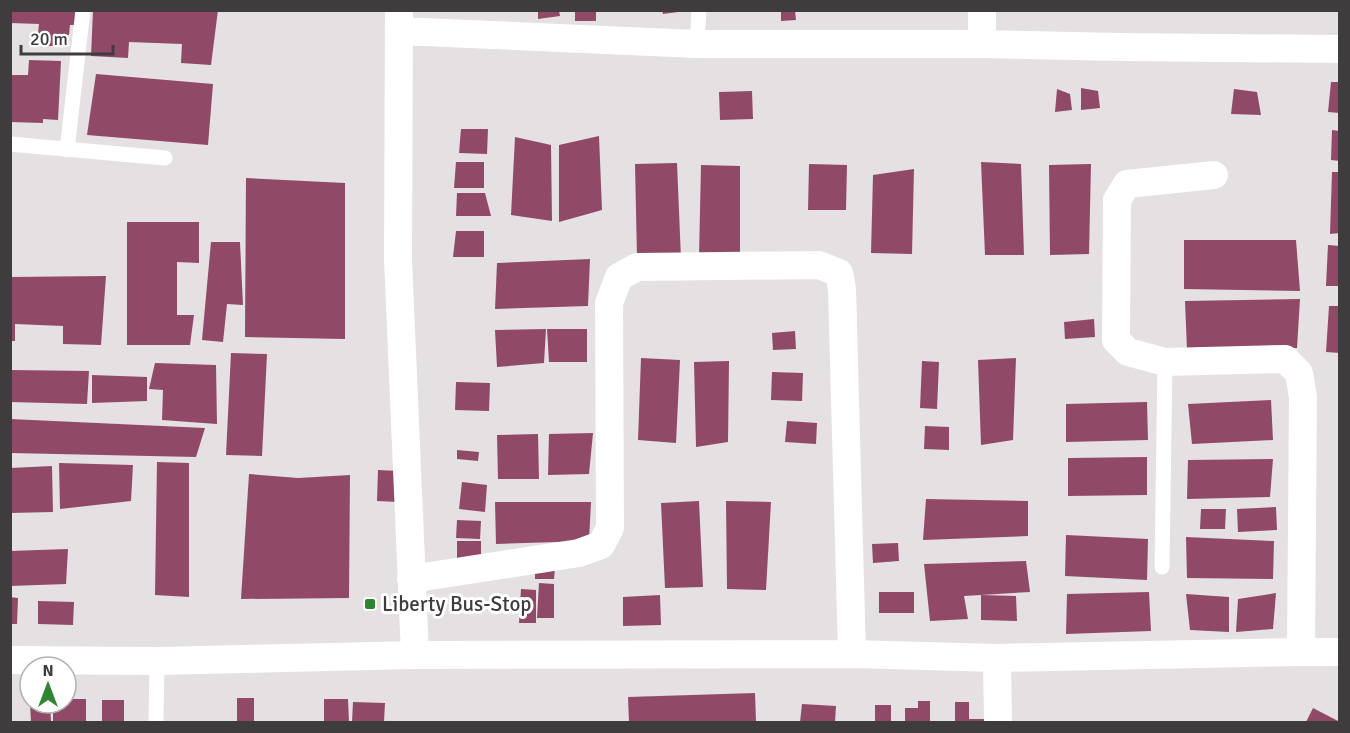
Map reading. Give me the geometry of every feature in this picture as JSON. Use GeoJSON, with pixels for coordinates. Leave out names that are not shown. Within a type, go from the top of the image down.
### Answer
{"type":"FeatureCollection","features":[{"type":"Feature","properties":{"kind":"street"},"geometry":{"type":"LineString","coordinates":[[982,10],[982,44]]}},
{"type":"Feature","properties":{"kind":"street"},"geometry":{"type":"LineString","coordinates":[[414,655],[398,259],[399,21],[698,44],[982,44],[1121,48],[1340,49]]}},
{"type":"Feature","properties":{"kind":"street"},"geometry":{"type":"LineString","coordinates":[[1214,175],[1127,184],[1117,200],[1116,340],[1128,352],[1165,363],[1285,359],[1299,373],[1303,397],[1300,652]]}},
{"type":"Feature","properties":{"kind":"street"},"geometry":{"type":"LineString","coordinates":[[411,579],[579,552],[602,545],[610,528],[609,303],[619,277],[636,267],[819,266],[839,273],[842,289],[852,654]]}},
{"type":"Feature","properties":{"kind":"street"},"geometry":{"type":"LineString","coordinates":[[10,660],[158,661],[414,655],[852,654],[997,658],[1340,652]]}},
{"type":"Feature","properties":{"kind":"street"},"geometry":{"type":"LineString","coordinates":[[997,658],[998,723]]}},
{"type":"Feature","properties":{"kind":"lane"},"geometry":{"type":"LineString","coordinates":[[67,150],[83,10]]}},
{"type":"Feature","properties":{"kind":"lane"},"geometry":{"type":"LineString","coordinates":[[698,44],[699,10]]}},
{"type":"Feature","properties":{"kind":"lane"},"geometry":{"type":"LineString","coordinates":[[10,144],[165,158]]}},
{"type":"Feature","properties":{"kind":"lane"},"geometry":{"type":"LineString","coordinates":[[1162,567],[1165,363]]}},
{"type":"Feature","properties":{"kind":"lane"},"geometry":{"type":"LineString","coordinates":[[156,723],[158,661]]}},
{"type":"Feature","properties":{"kind":"building"},"geometry":{"type":"Polygon","coordinates":[[[10,10],[75,10],[75,25],[70,25],[69,35],[66,35],[66,46],[43,46],[44,34],[38,34],[39,24],[10,23],[10,10]]]}},
{"type":"Feature","properties":{"kind":"building"},"geometry":{"type":"Polygon","coordinates":[[[93,10],[218,10],[211,65],[181,63],[182,44],[129,42],[128,58],[91,56],[93,10]]]}},
{"type":"Feature","properties":{"kind":"building"},"geometry":{"type":"Polygon","coordinates":[[[538,10],[559,10],[560,16],[538,19],[538,10]]]}},
{"type":"Feature","properties":{"kind":"building"},"geometry":{"type":"Polygon","coordinates":[[[575,10],[596,10],[596,21],[575,21],[575,10]]]}},
{"type":"Feature","properties":{"kind":"building"},"geometry":{"type":"Polygon","coordinates":[[[662,10],[678,10],[678,12],[663,14],[662,10]]]}},
{"type":"Feature","properties":{"kind":"building"},"geometry":{"type":"Polygon","coordinates":[[[781,10],[795,10],[796,20],[781,21],[781,10]]]}},
{"type":"Feature","properties":{"kind":"building"},"geometry":{"type":"Polygon","coordinates":[[[29,60],[61,61],[58,120],[43,119],[43,123],[10,122],[10,75],[28,75],[29,60]]]}},
{"type":"Feature","properties":{"kind":"building"},"geometry":{"type":"Polygon","coordinates":[[[96,74],[213,84],[208,145],[87,135],[96,74]]]}},
{"type":"Feature","properties":{"kind":"building"},"geometry":{"type":"Polygon","coordinates":[[[1331,82],[1340,82],[1340,113],[1328,112],[1331,82]]]}},
{"type":"Feature","properties":{"kind":"building"},"geometry":{"type":"Polygon","coordinates":[[[1081,88],[1098,91],[1100,108],[1081,110],[1081,88]]]}},
{"type":"Feature","properties":{"kind":"building"},"geometry":{"type":"Polygon","coordinates":[[[1057,89],[1070,94],[1072,110],[1055,112],[1057,89]]]}},
{"type":"Feature","properties":{"kind":"building"},"geometry":{"type":"Polygon","coordinates":[[[1234,89],[1257,92],[1261,115],[1231,114],[1234,89]]]}},
{"type":"Feature","properties":{"kind":"building"},"geometry":{"type":"Polygon","coordinates":[[[752,91],[753,119],[720,120],[719,92],[752,91]]]}},
{"type":"Feature","properties":{"kind":"building"},"geometry":{"type":"Polygon","coordinates":[[[461,129],[488,129],[487,154],[459,153],[461,129]]]}},
{"type":"Feature","properties":{"kind":"building"},"geometry":{"type":"Polygon","coordinates":[[[1332,130],[1340,131],[1340,161],[1331,160],[1332,130]]]}},
{"type":"Feature","properties":{"kind":"building"},"geometry":{"type":"Polygon","coordinates":[[[599,136],[602,210],[559,222],[559,145],[599,136]]]}},
{"type":"Feature","properties":{"kind":"building"},"geometry":{"type":"Polygon","coordinates":[[[515,137],[551,145],[552,221],[511,215],[515,137]]]}},
{"type":"Feature","properties":{"kind":"building"},"geometry":{"type":"Polygon","coordinates":[[[456,162],[484,162],[484,188],[454,188],[456,162]]]}},
{"type":"Feature","properties":{"kind":"building"},"geometry":{"type":"Polygon","coordinates":[[[981,162],[1021,164],[1024,255],[985,255],[981,162]]]}},
{"type":"Feature","properties":{"kind":"building"},"geometry":{"type":"Polygon","coordinates":[[[677,163],[681,259],[637,257],[635,164],[677,163]]]}},
{"type":"Feature","properties":{"kind":"building"},"geometry":{"type":"Polygon","coordinates":[[[809,164],[847,165],[846,210],[808,210],[809,164]]]}},
{"type":"Feature","properties":{"kind":"building"},"geometry":{"type":"Polygon","coordinates":[[[1091,164],[1089,254],[1050,255],[1049,165],[1091,164]]]}},
{"type":"Feature","properties":{"kind":"building"},"geometry":{"type":"Polygon","coordinates":[[[701,165],[740,166],[740,259],[699,257],[701,165]]]}},
{"type":"Feature","properties":{"kind":"building"},"geometry":{"type":"Polygon","coordinates":[[[914,169],[912,254],[871,253],[873,175],[914,169]]]}},
{"type":"Feature","properties":{"kind":"building"},"geometry":{"type":"Polygon","coordinates":[[[1332,172],[1340,172],[1340,233],[1330,234],[1332,172]]]}},
{"type":"Feature","properties":{"kind":"building"},"geometry":{"type":"Polygon","coordinates":[[[246,178],[345,183],[345,339],[245,337],[246,178]]]}},
{"type":"Feature","properties":{"kind":"building"},"geometry":{"type":"Polygon","coordinates":[[[457,193],[485,193],[491,216],[456,216],[457,193]]]}},
{"type":"Feature","properties":{"kind":"building"},"geometry":{"type":"Polygon","coordinates":[[[127,222],[199,222],[199,263],[177,262],[177,315],[194,315],[190,345],[127,345],[127,222]]]}},
{"type":"Feature","properties":{"kind":"building"},"geometry":{"type":"Polygon","coordinates":[[[456,231],[484,231],[484,257],[453,257],[456,231]]]}},
{"type":"Feature","properties":{"kind":"building"},"geometry":{"type":"Polygon","coordinates":[[[1184,240],[1296,240],[1300,291],[1184,289],[1184,240]]]}},
{"type":"Feature","properties":{"kind":"building"},"geometry":{"type":"Polygon","coordinates":[[[211,242],[240,242],[243,305],[227,304],[223,342],[202,340],[211,242]]]}},
{"type":"Feature","properties":{"kind":"building"},"geometry":{"type":"Polygon","coordinates":[[[1328,245],[1340,246],[1340,286],[1326,286],[1328,245]]]}},
{"type":"Feature","properties":{"kind":"building"},"geometry":{"type":"Polygon","coordinates":[[[590,259],[588,306],[495,309],[497,263],[590,259]]]}},
{"type":"Feature","properties":{"kind":"building"},"geometry":{"type":"Polygon","coordinates":[[[106,276],[101,345],[63,344],[63,326],[15,324],[15,341],[10,341],[10,277],[106,276]]]}},
{"type":"Feature","properties":{"kind":"building"},"geometry":{"type":"Polygon","coordinates":[[[1300,299],[1297,348],[1187,350],[1185,301],[1300,299]]]}},
{"type":"Feature","properties":{"kind":"building"},"geometry":{"type":"Polygon","coordinates":[[[1329,306],[1340,306],[1340,353],[1326,352],[1329,306]]]}},
{"type":"Feature","properties":{"kind":"building"},"geometry":{"type":"Polygon","coordinates":[[[1094,319],[1095,337],[1065,339],[1064,322],[1094,319]]]}},
{"type":"Feature","properties":{"kind":"building"},"geometry":{"type":"Polygon","coordinates":[[[546,329],[544,363],[497,367],[495,330],[546,329]]]}},
{"type":"Feature","properties":{"kind":"building"},"geometry":{"type":"Polygon","coordinates":[[[547,329],[587,329],[587,362],[549,362],[547,329]]]}},
{"type":"Feature","properties":{"kind":"building"},"geometry":{"type":"Polygon","coordinates":[[[795,331],[796,349],[773,350],[772,333],[795,331]]]}},
{"type":"Feature","properties":{"kind":"building"},"geometry":{"type":"Polygon","coordinates":[[[231,353],[267,354],[262,456],[226,455],[231,353]]]}},
{"type":"Feature","properties":{"kind":"building"},"geometry":{"type":"Polygon","coordinates":[[[641,358],[680,360],[676,443],[638,440],[641,358]]]}},
{"type":"Feature","properties":{"kind":"building"},"geometry":{"type":"Polygon","coordinates":[[[1016,358],[1013,440],[981,445],[978,360],[1016,358]]]}},
{"type":"Feature","properties":{"kind":"building"},"geometry":{"type":"Polygon","coordinates":[[[729,361],[728,442],[696,447],[694,362],[729,361]]]}},
{"type":"Feature","properties":{"kind":"building"},"geometry":{"type":"Polygon","coordinates":[[[922,361],[939,362],[937,409],[920,408],[922,361]]]}},
{"type":"Feature","properties":{"kind":"building"},"geometry":{"type":"Polygon","coordinates":[[[155,363],[216,365],[217,424],[162,420],[163,390],[149,389],[155,363]]]}},
{"type":"Feature","properties":{"kind":"building"},"geometry":{"type":"Polygon","coordinates":[[[10,370],[89,371],[87,404],[10,402],[10,370]]]}},
{"type":"Feature","properties":{"kind":"building"},"geometry":{"type":"Polygon","coordinates":[[[772,372],[803,373],[802,401],[771,400],[772,372]]]}},
{"type":"Feature","properties":{"kind":"building"},"geometry":{"type":"Polygon","coordinates":[[[92,375],[147,377],[147,401],[92,403],[92,375]]]}},
{"type":"Feature","properties":{"kind":"building"},"geometry":{"type":"Polygon","coordinates":[[[456,382],[490,383],[489,411],[455,410],[456,382]]]}},
{"type":"Feature","properties":{"kind":"building"},"geometry":{"type":"Polygon","coordinates":[[[1271,400],[1273,440],[1192,444],[1188,404],[1271,400]]]}},
{"type":"Feature","properties":{"kind":"building"},"geometry":{"type":"Polygon","coordinates":[[[1147,402],[1148,440],[1066,442],[1066,404],[1147,402]]]}},
{"type":"Feature","properties":{"kind":"building"},"geometry":{"type":"Polygon","coordinates":[[[10,419],[205,428],[196,457],[10,453],[10,419]]]}},
{"type":"Feature","properties":{"kind":"building"},"geometry":{"type":"Polygon","coordinates":[[[787,421],[817,423],[816,444],[785,442],[787,421]]]}},
{"type":"Feature","properties":{"kind":"building"},"geometry":{"type":"Polygon","coordinates":[[[925,426],[949,427],[949,450],[924,449],[925,426]]]}},
{"type":"Feature","properties":{"kind":"building"},"geometry":{"type":"Polygon","coordinates":[[[593,433],[589,474],[548,475],[549,434],[593,433]]]}},
{"type":"Feature","properties":{"kind":"building"},"geometry":{"type":"Polygon","coordinates":[[[538,434],[539,479],[498,479],[497,435],[538,434]]]}},
{"type":"Feature","properties":{"kind":"building"},"geometry":{"type":"Polygon","coordinates":[[[457,450],[479,452],[478,461],[457,459],[457,450]]]}},
{"type":"Feature","properties":{"kind":"building"},"geometry":{"type":"Polygon","coordinates":[[[1147,457],[1147,495],[1068,496],[1068,458],[1147,457]]]}},
{"type":"Feature","properties":{"kind":"building"},"geometry":{"type":"Polygon","coordinates":[[[1273,459],[1270,497],[1187,499],[1188,460],[1273,459]]]}},
{"type":"Feature","properties":{"kind":"building"},"geometry":{"type":"Polygon","coordinates":[[[157,462],[189,463],[189,597],[155,595],[157,462]]]}},
{"type":"Feature","properties":{"kind":"building"},"geometry":{"type":"Polygon","coordinates":[[[59,463],[133,465],[131,501],[60,509],[59,463]]]}},
{"type":"Feature","properties":{"kind":"building"},"geometry":{"type":"Polygon","coordinates":[[[52,466],[53,512],[10,513],[10,468],[52,466]]]}},
{"type":"Feature","properties":{"kind":"building"},"geometry":{"type":"Polygon","coordinates":[[[378,470],[399,471],[398,502],[377,501],[378,470]]]}},
{"type":"Feature","properties":{"kind":"building"},"geometry":{"type":"Polygon","coordinates":[[[249,474],[298,478],[350,475],[349,598],[241,599],[249,474]]]}},
{"type":"Feature","properties":{"kind":"building"},"geometry":{"type":"Polygon","coordinates":[[[462,482],[487,485],[485,512],[459,509],[462,482]]]}},
{"type":"Feature","properties":{"kind":"building"},"geometry":{"type":"Polygon","coordinates":[[[926,499],[1028,501],[1028,536],[923,540],[926,499]]]}},
{"type":"Feature","properties":{"kind":"building"},"geometry":{"type":"Polygon","coordinates":[[[699,501],[703,587],[665,588],[661,503],[699,501]]]}},
{"type":"Feature","properties":{"kind":"building"},"geometry":{"type":"Polygon","coordinates":[[[726,501],[771,502],[766,590],[727,589],[726,501]]]}},
{"type":"Feature","properties":{"kind":"building"},"geometry":{"type":"Polygon","coordinates":[[[495,502],[591,502],[589,541],[496,544],[495,502]]]}},
{"type":"Feature","properties":{"kind":"building"},"geometry":{"type":"Polygon","coordinates":[[[1276,507],[1277,530],[1238,532],[1237,509],[1276,507]]]}},
{"type":"Feature","properties":{"kind":"building"},"geometry":{"type":"Polygon","coordinates":[[[1201,509],[1226,509],[1225,529],[1200,529],[1201,509]]]}},
{"type":"Feature","properties":{"kind":"building"},"geometry":{"type":"Polygon","coordinates":[[[457,520],[481,521],[480,539],[456,538],[457,520]]]}},
{"type":"Feature","properties":{"kind":"building"},"geometry":{"type":"Polygon","coordinates":[[[1066,535],[1148,539],[1147,580],[1065,576],[1066,535]]]}},
{"type":"Feature","properties":{"kind":"building"},"geometry":{"type":"Polygon","coordinates":[[[1186,537],[1274,541],[1273,579],[1187,578],[1186,537]]]}},
{"type":"Feature","properties":{"kind":"building"},"geometry":{"type":"Polygon","coordinates":[[[457,541],[481,541],[481,559],[457,558],[457,541]]]}},
{"type":"Feature","properties":{"kind":"building"},"geometry":{"type":"Polygon","coordinates":[[[898,543],[899,561],[873,563],[872,544],[898,543]]]}},
{"type":"Feature","properties":{"kind":"building"},"geometry":{"type":"Polygon","coordinates":[[[68,549],[66,584],[10,586],[10,551],[68,549]]]}},
{"type":"Feature","properties":{"kind":"building"},"geometry":{"type":"Polygon","coordinates":[[[1026,561],[1030,592],[964,596],[968,619],[930,621],[924,564],[1026,561]]]}},
{"type":"Feature","properties":{"kind":"building"},"geometry":{"type":"Polygon","coordinates":[[[535,568],[555,568],[554,579],[535,579],[535,568]]]}},
{"type":"Feature","properties":{"kind":"building"},"geometry":{"type":"Polygon","coordinates":[[[539,583],[554,584],[554,618],[537,618],[539,583]]]}},
{"type":"Feature","properties":{"kind":"building"},"geometry":{"type":"Polygon","coordinates":[[[521,589],[536,590],[536,623],[519,623],[521,589]]]}},
{"type":"Feature","properties":{"kind":"building"},"geometry":{"type":"Polygon","coordinates":[[[879,592],[914,592],[914,613],[879,613],[879,592]]]}},
{"type":"Feature","properties":{"kind":"building"},"geometry":{"type":"Polygon","coordinates":[[[1149,592],[1151,631],[1066,634],[1067,594],[1149,592]]]}},
{"type":"Feature","properties":{"kind":"building"},"geometry":{"type":"Polygon","coordinates":[[[1276,593],[1273,629],[1236,632],[1238,599],[1276,593]]]}},
{"type":"Feature","properties":{"kind":"building"},"geometry":{"type":"Polygon","coordinates":[[[1186,594],[1229,597],[1229,632],[1190,630],[1186,594]]]}},
{"type":"Feature","properties":{"kind":"building"},"geometry":{"type":"Polygon","coordinates":[[[660,595],[661,625],[623,626],[623,597],[660,595]]]}},
{"type":"Feature","properties":{"kind":"building"},"geometry":{"type":"Polygon","coordinates":[[[981,595],[1016,596],[1017,621],[981,620],[981,595]]]}},
{"type":"Feature","properties":{"kind":"building"},"geometry":{"type":"Polygon","coordinates":[[[10,597],[18,598],[17,624],[10,624],[10,597]]]}},
{"type":"Feature","properties":{"kind":"building"},"geometry":{"type":"Polygon","coordinates":[[[38,601],[74,602],[73,625],[38,624],[38,601]]]}},
{"type":"Feature","properties":{"kind":"building"},"geometry":{"type":"Polygon","coordinates":[[[755,693],[756,722],[629,722],[628,697],[755,693]]]}},
{"type":"Feature","properties":{"kind":"building"},"geometry":{"type":"Polygon","coordinates":[[[237,698],[254,698],[254,722],[237,722],[237,698]]]}},
{"type":"Feature","properties":{"kind":"building"},"geometry":{"type":"Polygon","coordinates":[[[78,699],[86,699],[86,722],[53,722],[53,715],[78,715],[78,699]]]}},
{"type":"Feature","properties":{"kind":"building"},"geometry":{"type":"Polygon","coordinates":[[[324,699],[348,699],[349,722],[324,722],[324,699]]]}},
{"type":"Feature","properties":{"kind":"building"},"geometry":{"type":"Polygon","coordinates":[[[102,700],[124,700],[124,722],[102,722],[102,700]]]}},
{"type":"Feature","properties":{"kind":"building"},"geometry":{"type":"Polygon","coordinates":[[[918,701],[930,701],[930,722],[905,722],[905,708],[918,708],[918,701]]]}},
{"type":"Feature","properties":{"kind":"building"},"geometry":{"type":"Polygon","coordinates":[[[353,702],[385,703],[384,722],[352,722],[353,702]]]}},
{"type":"Feature","properties":{"kind":"building"},"geometry":{"type":"Polygon","coordinates":[[[955,702],[969,702],[969,719],[987,719],[987,722],[955,722],[955,702]]]}},
{"type":"Feature","properties":{"kind":"building"},"geometry":{"type":"Polygon","coordinates":[[[802,704],[836,706],[835,722],[800,722],[802,704]]]}},
{"type":"Feature","properties":{"kind":"building"},"geometry":{"type":"Polygon","coordinates":[[[875,705],[891,705],[891,722],[875,722],[875,705]]]}},
{"type":"Feature","properties":{"kind":"building"},"geometry":{"type":"Polygon","coordinates":[[[1313,708],[1340,722],[1306,722],[1313,708]]]}},
{"type":"Feature","properties":{"kind":"building"},"geometry":{"type":"Polygon","coordinates":[[[31,715],[51,715],[51,722],[31,722],[31,715]]]}},
{"type":"Feature","properties":{"kind":"place","name":"Liberty Bus-Stop"},"geometry":{"type":"Point","coordinates":[370,604]}}]}
